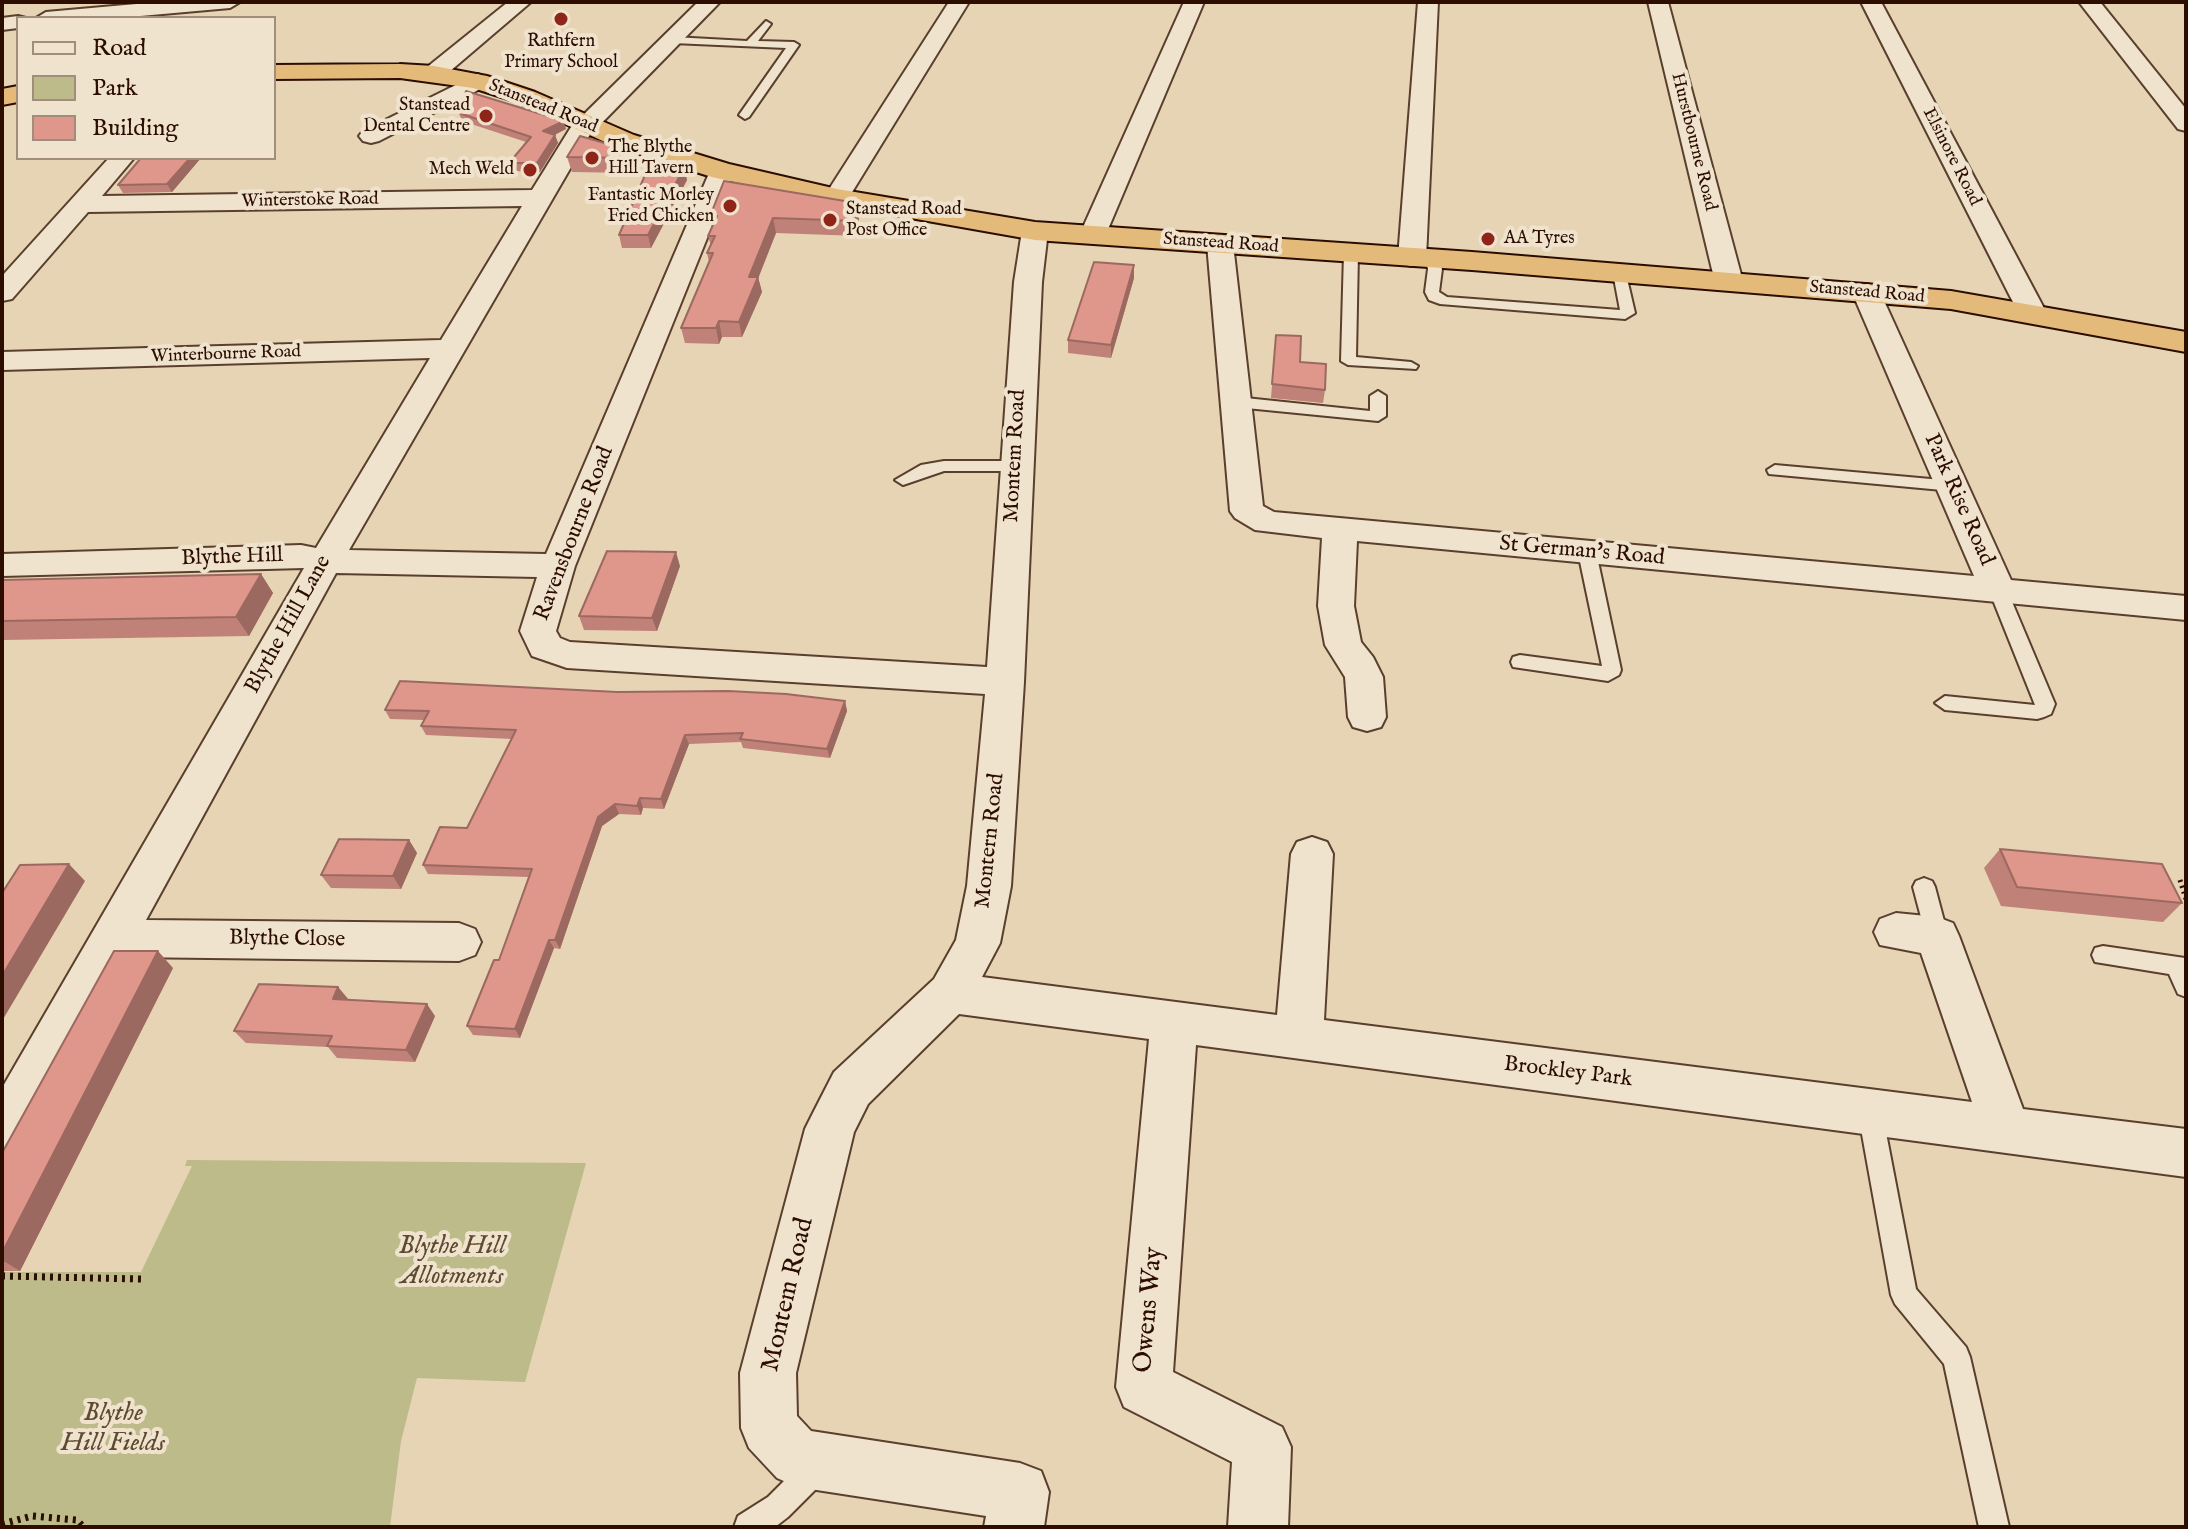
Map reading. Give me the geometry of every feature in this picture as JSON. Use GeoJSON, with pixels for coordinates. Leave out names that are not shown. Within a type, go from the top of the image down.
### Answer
{"type":"FeatureCollection","features":[{"type":"Feature","properties":{"kind":"highway","name":"Stanstead Road"},"geometry":{"type":"LineString","coordinates":[[276,72],[360,69],[434,73],[478,81],[587,122],[625,141],[722,171],[837,197],[1035,231],[1951,300],[2032,312],[2186,342]]}},
{"type":"Feature","properties":{"kind":"street"},"geometry":{"type":"LineString","coordinates":[[69,16],[230,2]]}},
{"type":"Feature","properties":{"kind":"street"},"geometry":{"type":"LineString","coordinates":[[482,2],[488,18],[498,21]]}},
{"type":"Feature","properties":{"kind":"street"},"geometry":{"type":"LineString","coordinates":[[434,73],[521,2]]}},
{"type":"Feature","properties":{"kind":"street","name":"Blythe Hill Lane"},"geometry":{"type":"LineString","coordinates":[[2,1134],[325,561],[539,198],[587,122],[710,2]]}},
{"type":"Feature","properties":{"kind":"street"},"geometry":{"type":"LineString","coordinates":[[837,197],[959,2]]}},
{"type":"Feature","properties":{"kind":"street"},"geometry":{"type":"LineString","coordinates":[[1093,234],[1194,2]]}},
{"type":"Feature","properties":{"kind":"street"},"geometry":{"type":"LineString","coordinates":[[1422,258],[1428,2]]}},
{"type":"Feature","properties":{"kind":"street","name":"Hurstbourne Road"},"geometry":{"type":"LineString","coordinates":[[1658,2],[1729,282]]}},
{"type":"Feature","properties":{"kind":"street","name":"Elsinore Road"},"geometry":{"type":"LineString","coordinates":[[1871,2],[2032,312]]}},
{"type":"Feature","properties":{"kind":"street"},"geometry":{"type":"LineString","coordinates":[[2089,2],[2186,124]]}},
{"type":"Feature","properties":{"kind":"street"},"geometry":{"type":"LineString","coordinates":[[371,136],[478,81]]}},
{"type":"Feature","properties":{"kind":"street"},"geometry":{"type":"LineString","coordinates":[[2,293],[120,160]]}},
{"type":"Feature","properties":{"kind":"street","name":"Ravensbourne Road"},"geometry":{"type":"LineString","coordinates":[[722,171],[558,566],[538,631],[545,647],[567,655],[1005,682]]}},
{"type":"Feature","properties":{"kind":"street","name":"Winterstoke Road"},"geometry":{"type":"LineString","coordinates":[[82,204],[539,198]]}},
{"type":"Feature","properties":{"kind":"street","name":"Montem Road"},"geometry":{"type":"LineString","coordinates":[[1005,682],[1015,466],[1028,282],[1035,231]]}},
{"type":"Feature","properties":{"kind":"street","name":"St German's Road"},"geometry":{"type":"LineString","coordinates":[[1220,244],[1247,511],[1267,522],[2186,608]]}},
{"type":"Feature","properties":{"kind":"street","name":"Park Rise Road"},"geometry":{"type":"LineString","coordinates":[[1866,292],[1998,590]]}},
{"type":"Feature","properties":{"kind":"street","name":"Winterbourne Road"},"geometry":{"type":"LineString","coordinates":[[2,361],[449,349]]}},
{"type":"Feature","properties":{"kind":"street"},"geometry":{"type":"LineString","coordinates":[[1340,529],[1336,606],[1343,645],[1363,671],[1367,717]]}},
{"type":"Feature","properties":{"kind":"street","name":"Blythe Hill"},"geometry":{"type":"LineString","coordinates":[[2,565],[301,556],[325,561],[558,566]]}},
{"type":"Feature","properties":{"kind":"street","name":"Montern Road"},"geometry":{"type":"LineString","coordinates":[[950,993],[978,943],[989,886],[1005,682]]}},
{"type":"Feature","properties":{"kind":"street"},"geometry":{"type":"LineString","coordinates":[[1299,1038],[1312,854]]}},
{"type":"Feature","properties":{"kind":"street"},"geometry":{"type":"LineString","coordinates":[[1917,934],[2006,1130]]}},
{"type":"Feature","properties":{"kind":"street","name":"Blythe Close"},"geometry":{"type":"LineString","coordinates":[[115,938],[459,942]]}},
{"type":"Feature","properties":{"kind":"street","name":"Montem Road"},"geometry":{"type":"LineString","coordinates":[[950,993],[851,1088],[830,1129],[768,1373],[769,1428],[797,1458],[1017,1510]]}},
{"type":"Feature","properties":{"kind":"street","name":"Brockley Park"},"geometry":{"type":"LineString","coordinates":[[950,993],[2186,1153]]}},
{"type":"Feature","properties":{"kind":"street","name":"Owens Way"},"geometry":{"type":"LineString","coordinates":[[1174,1022],[1144,1387],[1262,1447],[1258,1527]]}},
{"type":"Feature","properties":{"kind":"lane"},"geometry":{"type":"LineString","coordinates":[[750,44],[766,24]]}},
{"type":"Feature","properties":{"kind":"lane"},"geometry":{"type":"LineString","coordinates":[[673,40],[794,45],[745,115]]}},
{"type":"Feature","properties":{"kind":"lane"},"geometry":{"type":"LineString","coordinates":[[1351,253],[1348,361],[1411,366]]}},
{"type":"Feature","properties":{"kind":"lane"},"geometry":{"type":"LineString","coordinates":[[1422,258],[1435,269],[1434,297],[1445,301],[1625,315],[1628,313],[1620,273]]}},
{"type":"Feature","properties":{"kind":"lane"},"geometry":{"type":"LineString","coordinates":[[1236,402],[1378,416],[1378,396]]}},
{"type":"Feature","properties":{"kind":"lane"},"geometry":{"type":"LineString","coordinates":[[903,480],[927,469],[944,466],[1015,466]]}},
{"type":"Feature","properties":{"kind":"lane"},"geometry":{"type":"LineString","coordinates":[[1775,470],[1953,486]]}},
{"type":"Feature","properties":{"kind":"lane"},"geometry":{"type":"LineString","coordinates":[[1520,662],[1608,674],[1612,670],[1587,552]]}},
{"type":"Feature","properties":{"kind":"lane","name":"Park Rise Road"},"geometry":{"type":"LineString","coordinates":[[1945,703],[2037,712],[2044,709],[2045,704],[1998,590]]}},
{"type":"Feature","properties":{"kind":"lane"},"geometry":{"type":"LineString","coordinates":[[1917,934],[1924,887]]}},
{"type":"Feature","properties":{"kind":"lane"},"geometry":{"type":"LineString","coordinates":[[2103,955],[2177,965],[2186,987]]}},
{"type":"Feature","properties":{"kind":"lane"},"geometry":{"type":"LineString","coordinates":[[1870,1112],[1904,1295],[1956,1357],[1994,1527]]}},
{"type":"Feature","properties":{"kind":"lane"},"geometry":{"type":"LineString","coordinates":[[749,1527],[778,1507],[824,1462]]}},
{"type":"Feature","properties":{"kind":"path"},"geometry":{"type":"LineString","coordinates":[[2180,880],[2186,899]]}},
{"type":"Feature","properties":{"kind":"path"},"geometry":{"type":"LineString","coordinates":[[2,1276],[141,1279]]}},
{"type":"Feature","properties":{"kind":"path"},"geometry":{"type":"LineString","coordinates":[[2,1524],[32,1516],[77,1520],[83,1527]]}},
{"type":"Feature","properties":{"kind":"green space"},"geometry":{"type":"Polygon","coordinates":[[[187,1160],[586,1163],[525,1382],[417,1378],[401,1441],[390,1527],[2,1527],[2,1272],[141,1272],[192,1166],[185,1166],[187,1160]]]}},
{"type":"Feature","properties":{"kind":"building"},"geometry":{"type":"Polygon","coordinates":[[[466,91],[564,121],[543,131],[555,135],[537,163],[509,163],[531,137],[459,113],[466,91]]]}},
{"type":"Feature","properties":{"kind":"building"},"geometry":{"type":"Polygon","coordinates":[[[580,136],[629,150],[627,158],[567,157],[580,136]]]}},
{"type":"Feature","properties":{"kind":"building"},"geometry":{"type":"Polygon","coordinates":[[[652,159],[684,168],[648,235],[619,235],[652,159]]]}},
{"type":"Feature","properties":{"kind":"building"},"geometry":{"type":"Polygon","coordinates":[[[139,160],[188,160],[167,184],[118,185],[139,160]]]}},
{"type":"Feature","properties":{"kind":"building"},"geometry":{"type":"Polygon","coordinates":[[[724,181],[857,203],[856,221],[773,218],[749,277],[758,277],[739,322],[719,321],[716,328],[681,328],[713,253],[707,253],[715,236],[708,236],[717,216],[710,216],[724,181]]]}},
{"type":"Feature","properties":{"kind":"building"},"geometry":{"type":"Polygon","coordinates":[[[1094,262],[1134,265],[1111,345],[1068,340],[1094,262]]]}},
{"type":"Feature","properties":{"kind":"building"},"geometry":{"type":"Polygon","coordinates":[[[1276,335],[1301,336],[1300,362],[1326,364],[1325,390],[1272,384],[1276,335]]]}},
{"type":"Feature","properties":{"kind":"building"},"geometry":{"type":"Polygon","coordinates":[[[607,551],[676,552],[652,618],[579,616],[607,551]]]}},
{"type":"Feature","properties":{"kind":"building"},"geometry":{"type":"Polygon","coordinates":[[[261,574],[236,617],[2,621],[2,580],[261,574]]]}},
{"type":"Feature","properties":{"kind":"building"},"geometry":{"type":"Polygon","coordinates":[[[400,681],[617,692],[728,691],[845,701],[827,749],[740,739],[743,733],[685,735],[661,799],[640,798],[637,806],[615,804],[598,817],[555,940],[549,940],[515,1029],[467,1026],[494,960],[499,960],[532,869],[423,865],[440,827],[467,828],[516,730],[421,726],[429,711],[385,710],[400,681]]]}},
{"type":"Feature","properties":{"kind":"building"},"geometry":{"type":"Polygon","coordinates":[[[339,839],[409,840],[393,876],[321,875],[339,839]]]}},
{"type":"Feature","properties":{"kind":"building"},"geometry":{"type":"Polygon","coordinates":[[[2000,849],[2162,864],[2182,903],[2017,887],[2000,849]]]}},
{"type":"Feature","properties":{"kind":"building"},"geometry":{"type":"Polygon","coordinates":[[[69,864],[2,976],[2,893],[20,865],[69,864]]]}},
{"type":"Feature","properties":{"kind":"building"},"geometry":{"type":"Polygon","coordinates":[[[114,951],[158,951],[2,1253],[2,1153],[114,951]]]}},
{"type":"Feature","properties":{"kind":"building"},"geometry":{"type":"Polygon","coordinates":[[[259,984],[338,987],[333,999],[427,1004],[406,1050],[327,1046],[332,1036],[234,1031],[259,984]]]}},
{"type":"Feature","properties":{"kind":"place","name":"Rathfern Primary School"},"geometry":{"type":"Point","coordinates":[561,19]}},
{"type":"Feature","properties":{"kind":"place","name":"Stanstead Dental Centre"},"geometry":{"type":"Point","coordinates":[486,116]}},
{"type":"Feature","properties":{"kind":"place","name":"The Blythe Hill Tavern"},"geometry":{"type":"Point","coordinates":[592,158]}},
{"type":"Feature","properties":{"kind":"place","name":"Mech Weld"},"geometry":{"type":"Point","coordinates":[530,170]}},
{"type":"Feature","properties":{"kind":"place","name":"Fantastic Morley Fried Chicken"},"geometry":{"type":"Point","coordinates":[730,206]}},
{"type":"Feature","properties":{"kind":"place","name":"Stanstead Road Post Office"},"geometry":{"type":"Point","coordinates":[830,220]}},
{"type":"Feature","properties":{"kind":"place","name":"AA Tyres"},"geometry":{"type":"Point","coordinates":[1488,239]}},
{"type":"Feature","properties":{"kind":"park label","name":"Blythe Hill Allotments"},"geometry":{"type":"Point","coordinates":[452,1263]}},
{"type":"Feature","properties":{"kind":"park label","name":"Blythe Hill Fields"},"geometry":{"type":"Point","coordinates":[113,1430]}}]}
